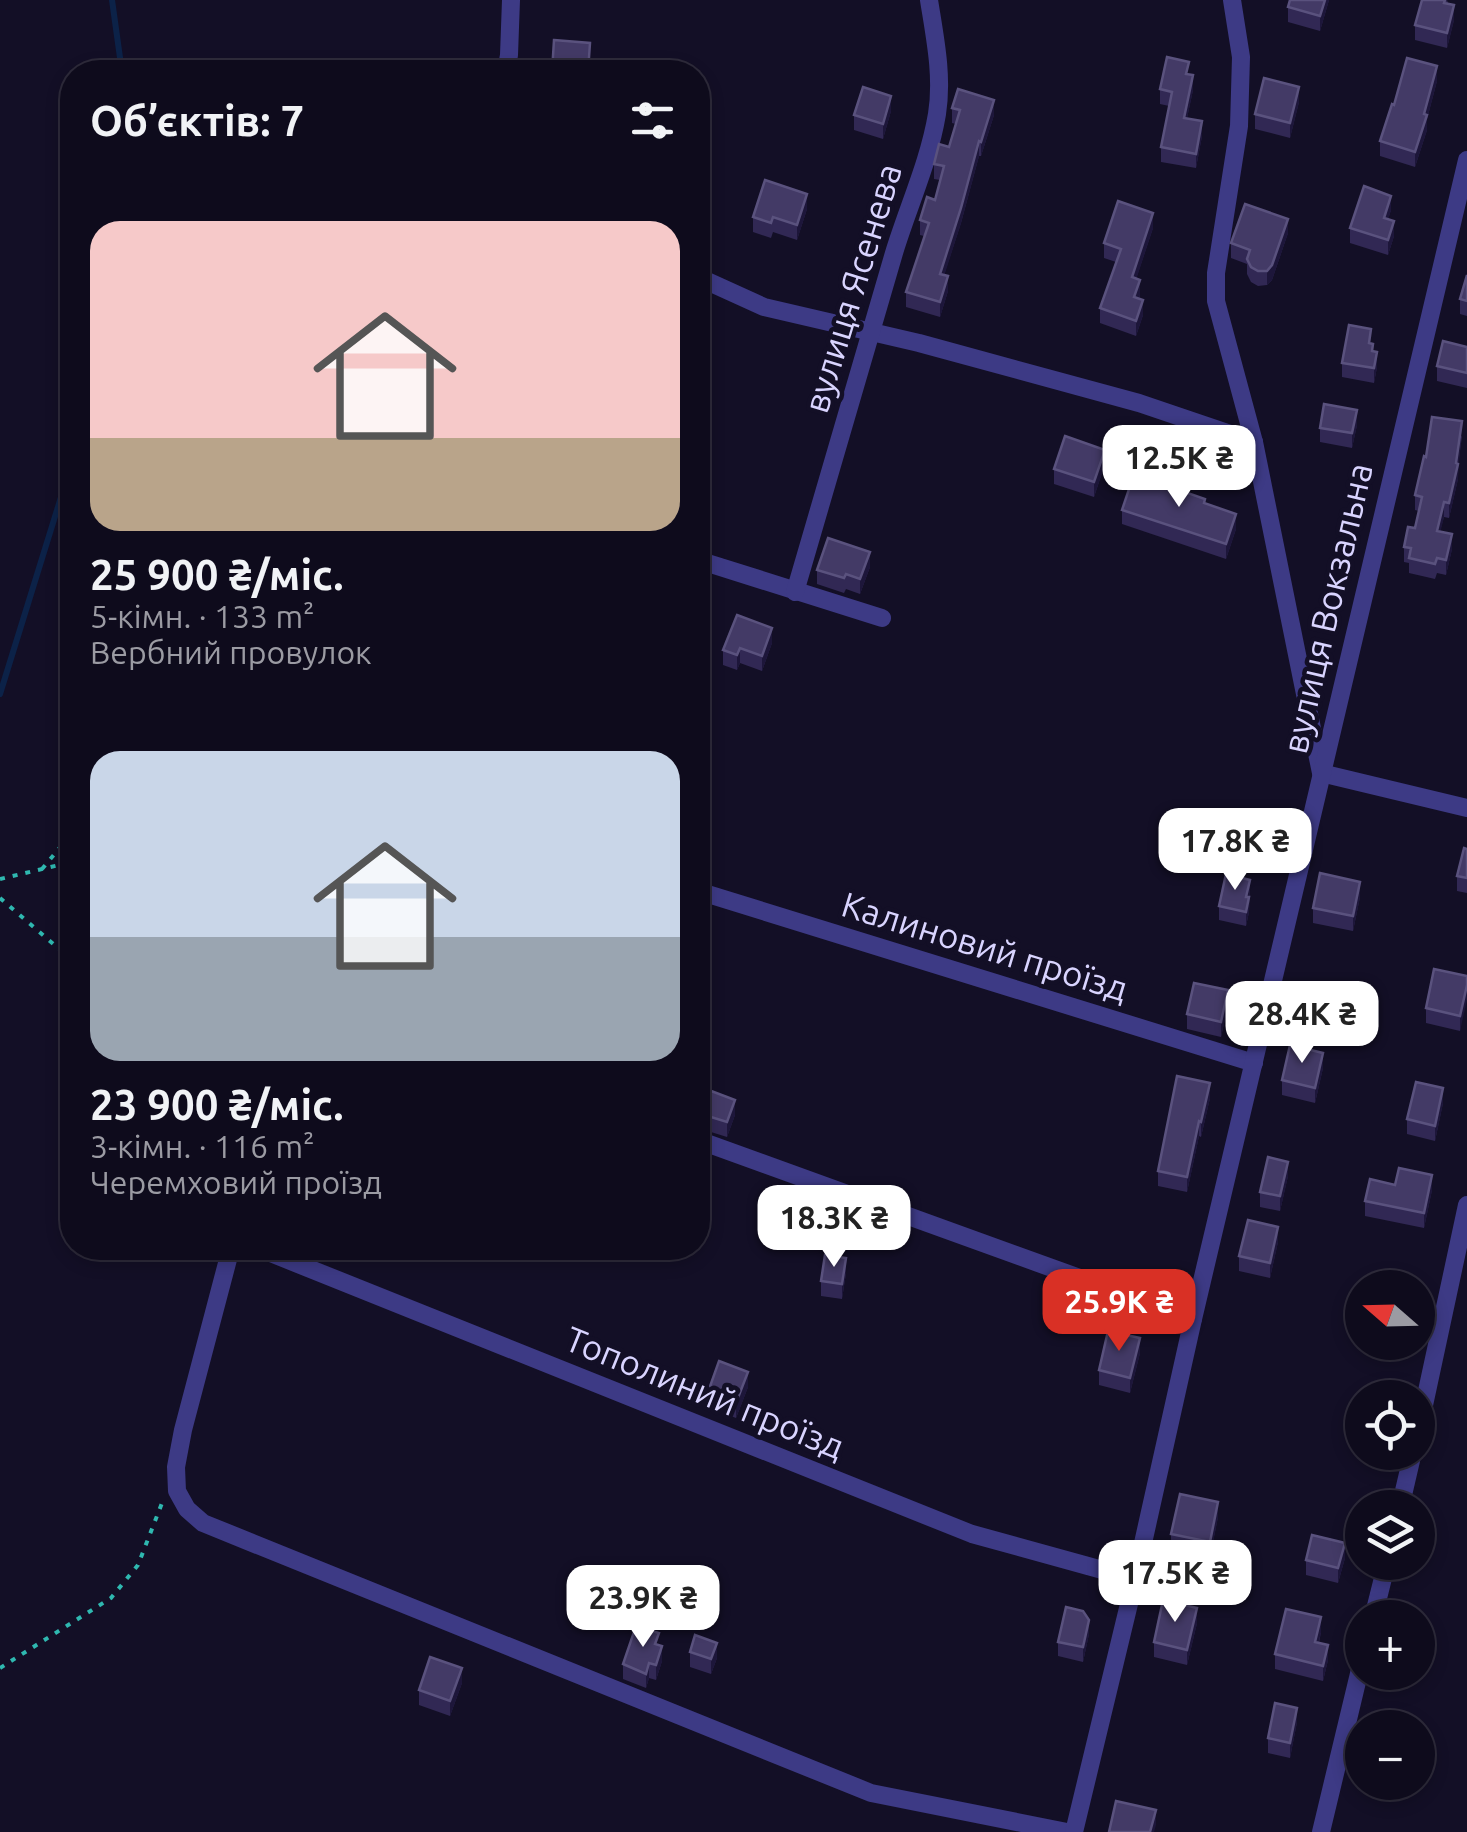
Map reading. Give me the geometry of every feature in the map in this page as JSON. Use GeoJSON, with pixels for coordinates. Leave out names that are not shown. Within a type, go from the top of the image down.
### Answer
{"type":"FeatureCollection","features":[{"type":"Feature","properties":{"kind":"street"},"geometry":{"type":"LineString","coordinates":[[508,60],[511,0]]}},
{"type":"Feature","properties":{"kind":"street","name":"вулиця Ясенева"},"geometry":{"type":"LineString","coordinates":[[795,592],[930,144],[940,85],[929,0]]}},
{"type":"Feature","properties":{"kind":"street"},"geometry":{"type":"LineString","coordinates":[[1232,0],[1241,58],[1238,126],[1216,273],[1216,300],[1254,442],[1322,773],[1467,808]]}},
{"type":"Feature","properties":{"kind":"street","name":"вулиця Вокзальна"},"geometry":{"type":"LineString","coordinates":[[1071,1832],[1135,1579],[1467,160]]}},
{"type":"Feature","properties":{"kind":"street"},"geometry":{"type":"LineString","coordinates":[[710,282],[764,307],[872,331],[1139,403],[1254,442]]}},
{"type":"Feature","properties":{"kind":"street"},"geometry":{"type":"LineString","coordinates":[[710,564],[882,618]]}},
{"type":"Feature","properties":{"kind":"street","name":"Калиновий проїзд"},"geometry":{"type":"LineString","coordinates":[[710,895],[1254,1063]]}},
{"type":"Feature","properties":{"kind":"street"},"geometry":{"type":"LineString","coordinates":[[710,1144],[1193,1319]]}},
{"type":"Feature","properties":{"kind":"street"},"geometry":{"type":"LineString","coordinates":[[1429,1380],[1467,1205]]}},
{"type":"Feature","properties":{"kind":"street"},"geometry":{"type":"LineString","coordinates":[[229,1260],[176,1468],[177,1491],[188,1510],[203,1523],[871,1794],[1071,1832]]}},
{"type":"Feature","properties":{"kind":"street","name":"Тополиний проїзд"},"geometry":{"type":"LineString","coordinates":[[288,1260],[972,1534],[1135,1579]]}},
{"type":"Feature","properties":{"kind":"street"},"geometry":{"type":"LineString","coordinates":[[1320,1832],[1355,1690]]}},
{"type":"Feature","properties":{"kind":"path"},"geometry":{"type":"LineString","coordinates":[[42,869],[60,847]]}},
{"type":"Feature","properties":{"kind":"path"},"geometry":{"type":"LineString","coordinates":[[0,879],[60,865]]}},
{"type":"Feature","properties":{"kind":"path"},"geometry":{"type":"LineString","coordinates":[[0,898],[60,950]]}},
{"type":"Feature","properties":{"kind":"path"},"geometry":{"type":"LineString","coordinates":[[0,1668],[111,1598],[138,1565],[176,1468]]}},
{"type":"Feature","properties":{"kind":"building"},"geometry":{"type":"Polygon","coordinates":[[[1290,0],[1325,0],[1320,16],[1288,7],[1290,0]]]}},
{"type":"Feature","properties":{"kind":"building"},"geometry":{"type":"Polygon","coordinates":[[[1422,0],[1445,0],[1444,3],[1454,5],[1447,33],[1415,25],[1422,0]]]}},
{"type":"Feature","properties":{"kind":"building"},"geometry":{"type":"Polygon","coordinates":[[[554,40],[590,43],[589,60],[553,60],[554,40]]]}},
{"type":"Feature","properties":{"kind":"building"},"geometry":{"type":"Polygon","coordinates":[[[1167,57],[1189,62],[1186,74],[1193,75],[1184,118],[1202,121],[1196,154],[1161,147],[1172,92],[1160,89],[1167,57]]]}},
{"type":"Feature","properties":{"kind":"building"},"geometry":{"type":"Polygon","coordinates":[[[1407,58],[1437,66],[1415,152],[1380,141],[1407,58]]]}},
{"type":"Feature","properties":{"kind":"building"},"geometry":{"type":"Polygon","coordinates":[[[1264,78],[1299,87],[1290,123],[1255,114],[1264,78]]]}},
{"type":"Feature","properties":{"kind":"building"},"geometry":{"type":"Polygon","coordinates":[[[863,87],[891,96],[883,124],[854,115],[863,87]]]}},
{"type":"Feature","properties":{"kind":"building"},"geometry":{"type":"Polygon","coordinates":[[[958,89],[994,100],[940,274],[948,276],[940,302],[906,292],[929,223],[920,220],[927,197],[935,200],[944,166],[934,164],[939,144],[949,147],[960,110],[952,108],[958,89]]]}},
{"type":"Feature","properties":{"kind":"building"},"geometry":{"type":"Polygon","coordinates":[[[765,180],[807,194],[797,225],[773,217],[771,223],[753,217],[765,180]]]}},
{"type":"Feature","properties":{"kind":"building"},"geometry":{"type":"Polygon","coordinates":[[[1364,186],[1391,196],[1384,218],[1394,221],[1388,240],[1350,228],[1364,186]]]}},
{"type":"Feature","properties":{"kind":"building"},"geometry":{"type":"Polygon","coordinates":[[[1118,201],[1153,213],[1132,277],[1140,280],[1134,297],[1143,300],[1136,321],[1100,308],[1121,249],[1104,243],[1118,201]]]}},
{"type":"Feature","properties":{"kind":"building"},"geometry":{"type":"Polygon","coordinates":[[[1245,204],[1288,219],[1267,271],[1251,267],[1247,259],[1250,250],[1231,243],[1245,204]]]}},
{"type":"Feature","properties":{"kind":"building"},"geometry":{"type":"Polygon","coordinates":[[[1467,275],[1467,301],[1460,299],[1467,275]]]}},
{"type":"Feature","properties":{"kind":"building"},"geometry":{"type":"Polygon","coordinates":[[[1349,325],[1371,329],[1369,343],[1373,344],[1372,351],[1377,352],[1374,368],[1342,363],[1349,325]]]}},
{"type":"Feature","properties":{"kind":"building"},"geometry":{"type":"Polygon","coordinates":[[[1443,341],[1467,347],[1467,373],[1437,366],[1443,341]]]}},
{"type":"Feature","properties":{"kind":"building"},"geometry":{"type":"Polygon","coordinates":[[[1324,404],[1357,410],[1352,433],[1320,428],[1324,404]]]}},
{"type":"Feature","properties":{"kind":"building"},"geometry":{"type":"Polygon","coordinates":[[[1432,417],[1462,421],[1458,464],[1449,503],[1444,502],[1437,531],[1452,534],[1446,560],[1437,558],[1435,564],[1409,558],[1411,548],[1404,547],[1408,527],[1415,528],[1422,497],[1415,495],[1432,417]]]}},
{"type":"Feature","properties":{"kind":"building"},"geometry":{"type":"Polygon","coordinates":[[[1065,436],[1105,450],[1094,482],[1054,469],[1065,436]]]}},
{"type":"Feature","properties":{"kind":"building"},"geometry":{"type":"Polygon","coordinates":[[[1133,477],[1205,499],[1204,503],[1236,514],[1226,544],[1122,510],[1133,477]]]}},
{"type":"Feature","properties":{"kind":"building"},"geometry":{"type":"Polygon","coordinates":[[[828,538],[870,552],[860,579],[817,570],[828,538]]]}},
{"type":"Feature","properties":{"kind":"building"},"geometry":{"type":"Polygon","coordinates":[[[737,615],[772,628],[762,656],[740,648],[737,655],[723,650],[737,615]]]}},
{"type":"Feature","properties":{"kind":"building"},"geometry":{"type":"Polygon","coordinates":[[[1464,848],[1467,849],[1467,878],[1457,876],[1464,848]]]}},
{"type":"Feature","properties":{"kind":"building"},"geometry":{"type":"Polygon","coordinates":[[[1320,873],[1360,882],[1353,916],[1313,908],[1320,873]]]}},
{"type":"Feature","properties":{"kind":"building"},"geometry":{"type":"Polygon","coordinates":[[[1226,874],[1250,880],[1246,912],[1219,906],[1226,874]]]}},
{"type":"Feature","properties":{"kind":"building"},"geometry":{"type":"Polygon","coordinates":[[[1434,969],[1467,976],[1460,1016],[1426,1008],[1434,969]]]}},
{"type":"Feature","properties":{"kind":"building"},"geometry":{"type":"Polygon","coordinates":[[[1194,983],[1228,990],[1221,1022],[1187,1014],[1194,983]]]}},
{"type":"Feature","properties":{"kind":"building"},"geometry":{"type":"Polygon","coordinates":[[[1290,1045],[1323,1053],[1315,1088],[1282,1080],[1290,1045]]]}},
{"type":"Feature","properties":{"kind":"building"},"geometry":{"type":"Polygon","coordinates":[[[1177,1076],[1210,1083],[1187,1177],[1158,1171],[1177,1076]]]}},
{"type":"Feature","properties":{"kind":"building"},"geometry":{"type":"Polygon","coordinates":[[[1416,1082],[1443,1088],[1435,1126],[1407,1119],[1416,1082]]]}},
{"type":"Feature","properties":{"kind":"building"},"geometry":{"type":"Polygon","coordinates":[[[710,1091],[735,1100],[727,1122],[710,1117],[710,1091]]]}},
{"type":"Feature","properties":{"kind":"building"},"geometry":{"type":"Polygon","coordinates":[[[1268,1157],[1288,1162],[1280,1196],[1260,1192],[1268,1157]]]}},
{"type":"Feature","properties":{"kind":"building"},"geometry":{"type":"Polygon","coordinates":[[[1399,1168],[1432,1175],[1424,1213],[1365,1201],[1370,1179],[1395,1185],[1399,1168]]]}},
{"type":"Feature","properties":{"kind":"building"},"geometry":{"type":"Polygon","coordinates":[[[1248,1220],[1278,1227],[1270,1263],[1239,1256],[1248,1220]]]}},
{"type":"Feature","properties":{"kind":"building"},"geometry":{"type":"Polygon","coordinates":[[[825,1255],[846,1258],[842,1284],[821,1281],[825,1255]]]}},
{"type":"Feature","properties":{"kind":"building"},"geometry":{"type":"Polygon","coordinates":[[[1108,1331],[1140,1338],[1130,1378],[1099,1370],[1108,1331]]]}},
{"type":"Feature","properties":{"kind":"building"},"geometry":{"type":"Polygon","coordinates":[[[719,1361],[748,1372],[736,1403],[708,1392],[719,1361]]]}},
{"type":"Feature","properties":{"kind":"building"},"geometry":{"type":"Polygon","coordinates":[[[1180,1494],[1218,1502],[1210,1542],[1171,1534],[1180,1494]]]}},
{"type":"Feature","properties":{"kind":"building"},"geometry":{"type":"Polygon","coordinates":[[[1312,1535],[1345,1543],[1338,1568],[1306,1560],[1312,1535]]]}},
{"type":"Feature","properties":{"kind":"building"},"geometry":{"type":"Polygon","coordinates":[[[1163,1600],[1197,1608],[1187,1650],[1154,1642],[1163,1600]]]}},
{"type":"Feature","properties":{"kind":"building"},"geometry":{"type":"Polygon","coordinates":[[[1066,1607],[1083,1611],[1089,1620],[1083,1647],[1058,1642],[1066,1607]]]}},
{"type":"Feature","properties":{"kind":"building"},"geometry":{"type":"Polygon","coordinates":[[[1286,1609],[1321,1617],[1315,1642],[1328,1645],[1323,1666],[1275,1654],[1286,1609]]]}},
{"type":"Feature","properties":{"kind":"building"},"geometry":{"type":"Polygon","coordinates":[[[636,1626],[659,1633],[655,1644],[662,1646],[656,1665],[649,1663],[646,1674],[623,1664],[636,1626]]]}},
{"type":"Feature","properties":{"kind":"building"},"geometry":{"type":"Polygon","coordinates":[[[695,1635],[717,1643],[711,1659],[690,1652],[695,1635]]]}},
{"type":"Feature","properties":{"kind":"building"},"geometry":{"type":"Polygon","coordinates":[[[430,1657],[462,1668],[450,1701],[419,1690],[430,1657]]]}},
{"type":"Feature","properties":{"kind":"building"},"geometry":{"type":"Polygon","coordinates":[[[1275,1703],[1297,1708],[1290,1743],[1268,1738],[1275,1703]]]}},
{"type":"Feature","properties":{"kind":"building"},"geometry":{"type":"Polygon","coordinates":[[[1116,1801],[1156,1810],[1150,1832],[1109,1832],[1116,1801]]]}},
{"type":"Feature","properties":{"kind":"waterway"},"geometry":{"type":"LineString","coordinates":[[112,0],[120,60]]}},
{"type":"Feature","properties":{"kind":"waterway"},"geometry":{"type":"LineString","coordinates":[[0,694],[60,500]]}}]}
